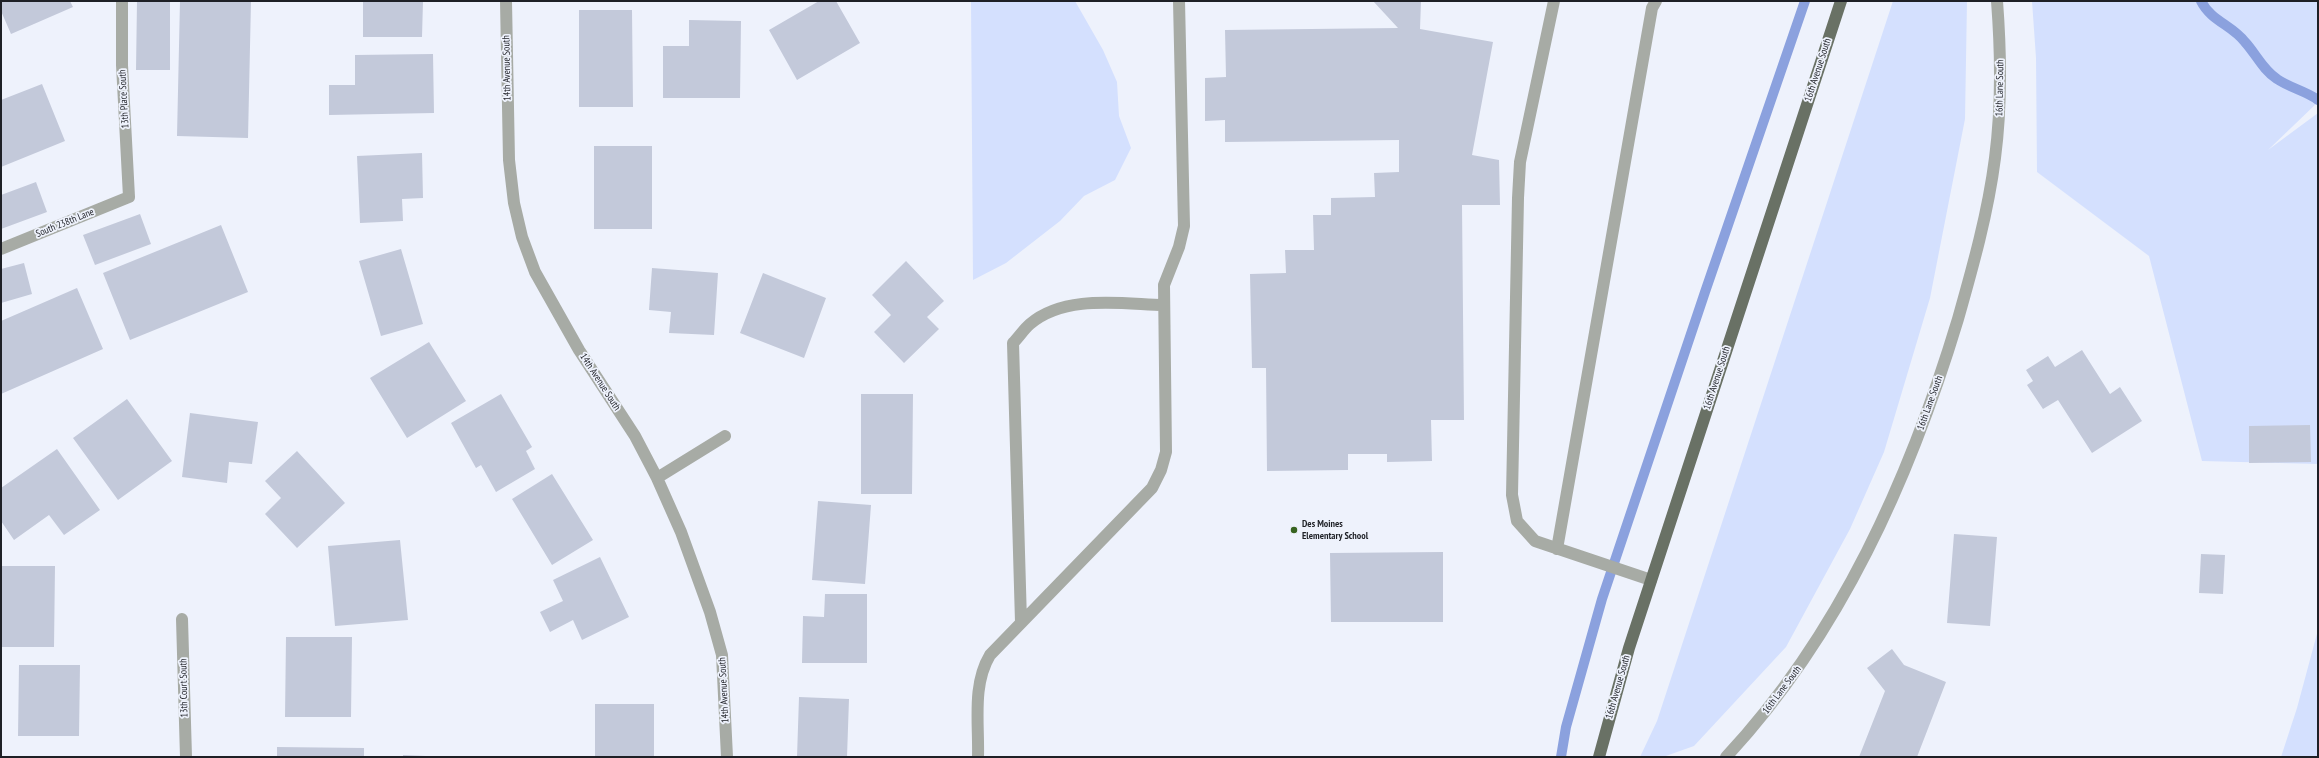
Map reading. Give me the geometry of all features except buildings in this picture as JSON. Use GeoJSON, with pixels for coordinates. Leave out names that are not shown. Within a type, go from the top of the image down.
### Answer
{"type":"FeatureCollection","features":[{"type":"Feature","properties":{"kind":"main road","name":"16th Avenue South"},"geometry":{"type":"LineString","coordinates":[[1599,757],[1629,648],[1841,1]]}},
{"type":"Feature","properties":{"kind":"street","name":"13th Place South"},"geometry":{"type":"LineString","coordinates":[[122,1],[122,65],[129,197]]}},
{"type":"Feature","properties":{"kind":"street","name":"14th Avenue South"},"geometry":{"type":"LineString","coordinates":[[506,1],[509,160],[514,203],[522,237],[535,272],[572,337],[635,436],[657,478],[684,539],[710,612],[722,655],[727,757]]}},
{"type":"Feature","properties":{"kind":"street"},"geometry":{"type":"LineString","coordinates":[[978,757],[979,683],[983,666],[990,655],[1021,622],[1152,488],[1161,470],[1166,452],[1164,285],[1179,247],[1184,226],[1179,1]]}},
{"type":"Feature","properties":{"kind":"street"},"geometry":{"type":"LineString","coordinates":[[1554,1],[1520,162],[1512,495],[1517,521],[1535,541],[1651,580]]}},
{"type":"Feature","properties":{"kind":"street"},"geometry":{"type":"LineString","coordinates":[[1557,548],[1652,8],[1656,1]]}},
{"type":"Feature","properties":{"kind":"street","name":"16th Lane South"},"geometry":{"type":"LineString","coordinates":[[1726,757],[1752,730],[1782,691],[1810,651],[1843,596],[1874,538],[1929,407],[1973,266],[1993,174],[1999,124],[2001,84],[1997,1]]}},
{"type":"Feature","properties":{"kind":"street","name":"South 238th Lane"},"geometry":{"type":"LineString","coordinates":[[1,249],[129,197]]}},
{"type":"Feature","properties":{"kind":"street"},"geometry":{"type":"LineString","coordinates":[[1021,622],[1013,343],[1030,324],[1051,312],[1079,304],[1164,305]]}},
{"type":"Feature","properties":{"kind":"street"},"geometry":{"type":"LineString","coordinates":[[657,478],[725,436]]}},
{"type":"Feature","properties":{"kind":"street","name":"13th Court South"},"geometry":{"type":"LineString","coordinates":[[182,619],[186,757]]}},
{"type":"Feature","properties":{"kind":"shaded area"},"geometry":{"type":"Polygon","coordinates":[[[971,1],[1075,1],[1103,50],[1117,82],[1119,116],[1131,148],[1115,180],[1084,196],[1060,221],[1006,263],[973,280],[971,1]]]}},
{"type":"Feature","properties":{"kind":"shaded area"},"geometry":{"type":"Polygon","coordinates":[[[1893,1],[1967,1],[1965,119],[1930,298],[1884,452],[1850,529],[1786,647],[1694,746],[1663,757],[1640,757],[1657,721],[1893,1]]]}},
{"type":"Feature","properties":{"kind":"shaded area"},"geometry":{"type":"Polygon","coordinates":[[[2032,1],[2318,1],[2318,102],[2268,150],[2318,113],[2318,464],[2202,461],[2149,256],[2037,172],[2036,58],[2032,1]]]}},
{"type":"Feature","properties":{"kind":"shaded area"},"geometry":{"type":"Polygon","coordinates":[[[2318,630],[2318,757],[2281,757],[2297,708],[2318,630]]]}},
{"type":"Feature","properties":{"kind":"waterway"},"geometry":{"type":"LineString","coordinates":[[1561,757],[1566,727],[1602,599],[1805,1]]}},
{"type":"Feature","properties":{"kind":"waterway"},"geometry":{"type":"LineString","coordinates":[[2201,1],[2210,13],[2240,36],[2272,75],[2282,82],[2318,100]]}},
{"type":"Feature","properties":{"kind":"place","name":"Des Moines Elementary School"},"geometry":{"type":"Point","coordinates":[1294,530]}}]}
